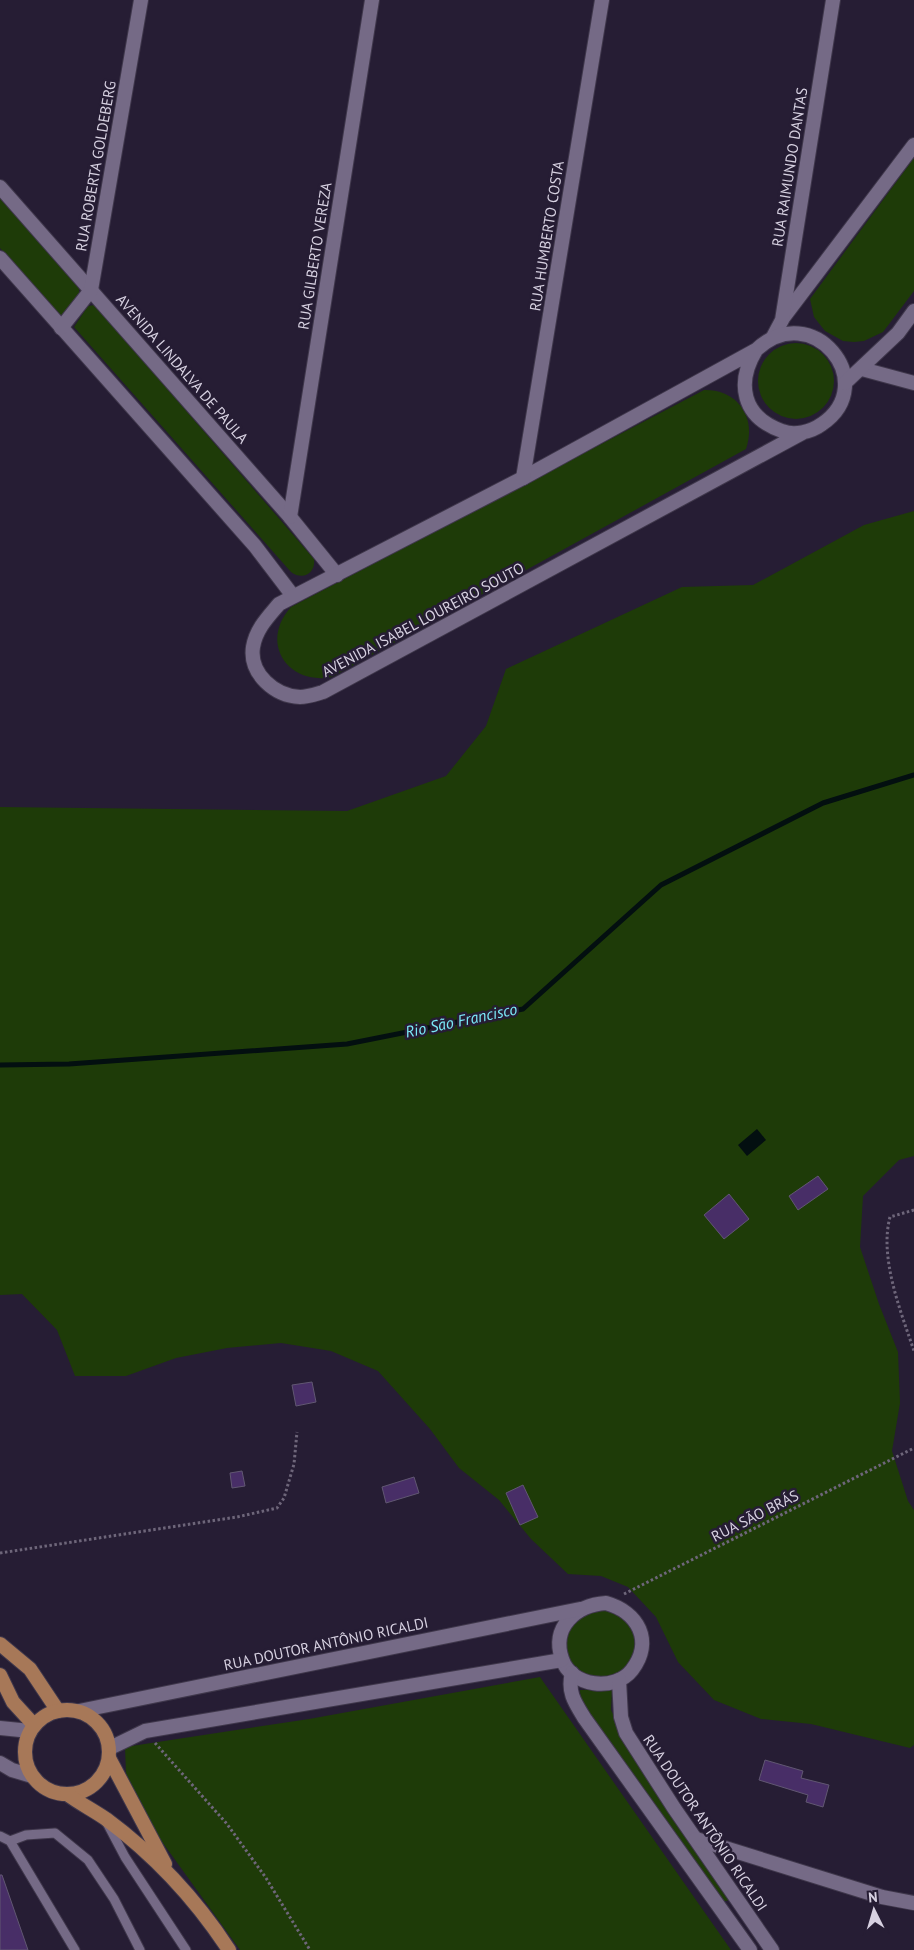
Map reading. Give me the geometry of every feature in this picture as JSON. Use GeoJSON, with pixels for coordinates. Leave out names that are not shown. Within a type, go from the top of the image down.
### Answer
{"type":"FeatureCollection","features":[{"type":"Feature","properties":{"kind":"main road"},"geometry":{"type":"LineString","coordinates":[[0,1644],[30,1668],[58,1710]]}},
{"type":"Feature","properties":{"kind":"main road"},"geometry":{"type":"LineString","coordinates":[[0,1675],[13,1702],[32,1728]]}},
{"type":"Feature","properties":{"kind":"main road"},"geometry":{"type":"LineString","coordinates":[[168,1872],[110,1753],[103,1729],[88,1715],[79,1711],[58,1710],[45,1716],[32,1728],[24,1754],[32,1776],[47,1789],[67,1794],[105,1818],[168,1872],[204,1912],[229,1950]]}},
{"type":"Feature","properties":{"kind":"main road"},"geometry":{"type":"LineString","coordinates":[[67,1794],[90,1788],[106,1770],[110,1753]]}},
{"type":"Feature","properties":{"kind":"street","name":"RUA ROBERTA GOLDEBERG"},"geometry":{"type":"LineString","coordinates":[[61,328],[91,290],[141,0]]}},
{"type":"Feature","properties":{"kind":"street","name":"RUA GILBERTO VEREZA"},"geometry":{"type":"LineString","coordinates":[[290,517],[372,0]]}},
{"type":"Feature","properties":{"kind":"street","name":"RUA HUMBERTO COSTA"},"geometry":{"type":"LineString","coordinates":[[523,478],[602,0]]}},
{"type":"Feature","properties":{"kind":"street","name":"RUA RAIMUNDO DANTAS"},"geometry":{"type":"LineString","coordinates":[[773,337],[782,320],[833,0]]}},
{"type":"Feature","properties":{"kind":"street"},"geometry":{"type":"LineString","coordinates":[[782,320],[914,145]]}},
{"type":"Feature","properties":{"kind":"street","name":"AVENIDA LINDALVA DE PAULA"},"geometry":{"type":"LineString","coordinates":[[0,187],[290,517],[337,575]]}},
{"type":"Feature","properties":{"kind":"street"},"geometry":{"type":"LineString","coordinates":[[0,258],[255,546],[293,596]]}},
{"type":"Feature","properties":{"kind":"street"},"geometry":{"type":"LineString","coordinates":[[845,383],[898,333],[914,311]]}},
{"type":"Feature","properties":{"kind":"street","name":"AVENIDA ISABEL LOUREIRO SOUTO"},"geometry":{"type":"LineString","coordinates":[[789,333],[806,334],[822,341],[834,352],[842,367],[845,383],[843,397],[837,409],[823,424],[804,432],[323,692],[301,697],[277,692],[263,678],[253,661],[253,646],[260,626],[279,604],[523,478],[756,350],[773,337],[789,333]]}},
{"type":"Feature","properties":{"kind":"street","name":"AVENIDA ISABEL LOUREIRO SOUTO"},"geometry":{"type":"LineString","coordinates":[[756,350],[747,365],[744,382],[747,400],[756,415],[769,427],[786,433],[804,432]]}},
{"type":"Feature","properties":{"kind":"street"},"geometry":{"type":"LineString","coordinates":[[862,369],[914,384]]}},
{"type":"Feature","properties":{"kind":"street"},"geometry":{"type":"LineString","coordinates":[[606,1603],[618,1607],[629,1614],[637,1625],[642,1637],[641,1650],[637,1663],[629,1673],[619,1680],[597,1684],[587,1682],[572,1672],[562,1660],[560,1641],[563,1628],[570,1617],[580,1609],[593,1604],[606,1603]]}},
{"type":"Feature","properties":{"kind":"street","name":"RUA DOUTOR ANTÔNIO RICALDI"},"geometry":{"type":"LineString","coordinates":[[79,1711],[580,1609]]}},
{"type":"Feature","properties":{"kind":"street"},"geometry":{"type":"LineString","coordinates":[[110,1753],[145,1731],[562,1660]]}},
{"type":"Feature","properties":{"kind":"street"},"geometry":{"type":"LineString","coordinates":[[572,1672],[569,1688],[574,1701],[585,1719],[750,1950]]}},
{"type":"Feature","properties":{"kind":"street","name":"RUA DOUTOR ANTÔNIO RICALDI"},"geometry":{"type":"LineString","coordinates":[[619,1680],[620,1717],[626,1733],[772,1950]]}},
{"type":"Feature","properties":{"kind":"street"},"geometry":{"type":"LineString","coordinates":[[0,1728],[32,1728]]}},
{"type":"Feature","properties":{"kind":"street"},"geometry":{"type":"LineString","coordinates":[[0,1763],[12,1770],[32,1776]]}},
{"type":"Feature","properties":{"kind":"street"},"geometry":{"type":"LineString","coordinates":[[696,1839],[882,1897],[914,1903]]}},
{"type":"Feature","properties":{"kind":"lane"},"geometry":{"type":"LineString","coordinates":[[105,1818],[125,1857],[186,1950]]}},
{"type":"Feature","properties":{"kind":"lane"},"geometry":{"type":"LineString","coordinates":[[10,1841],[26,1835],[56,1833],[88,1860],[114,1899],[140,1950]]}},
{"type":"Feature","properties":{"kind":"lane"},"geometry":{"type":"LineString","coordinates":[[0,1836],[10,1841],[75,1950]]}},
{"type":"Feature","properties":{"kind":"path"},"geometry":{"type":"LineString","coordinates":[[914,1210],[890,1217],[886,1231],[887,1250],[901,1310],[914,1351]]}},
{"type":"Feature","properties":{"kind":"path"},"geometry":{"type":"LineString","coordinates":[[0,1553],[237,1517],[277,1508],[284,1498],[294,1464],[297,1432]]}},
{"type":"Feature","properties":{"kind":"path","name":"RUA SÃO BRÁS"},"geometry":{"type":"LineString","coordinates":[[606,1603],[914,1448]]}},
{"type":"Feature","properties":{"kind":"path"},"geometry":{"type":"LineString","coordinates":[[145,1731],[227,1824],[266,1878],[310,1950]]}},
{"type":"Feature","properties":{"kind":"green space"},"geometry":{"type":"Polygon","coordinates":[[[914,158],[914,291],[883,332],[864,341],[843,341],[825,331],[814,317],[810,299],[914,158]]]}},
{"type":"Feature","properties":{"kind":"green space"},"geometry":{"type":"Polygon","coordinates":[[[0,198],[79,286],[79,293],[61,318],[0,248],[0,198]]]}},
{"type":"Feature","properties":{"kind":"green space"},"geometry":{"type":"Polygon","coordinates":[[[95,305],[314,559],[311,572],[300,576],[291,572],[74,327],[88,306],[95,305]]]}},
{"type":"Feature","properties":{"kind":"green space"},"geometry":{"type":"Polygon","coordinates":[[[796,343],[811,346],[823,354],[831,366],[834,381],[831,396],[823,408],[811,416],[796,419],[781,416],[769,408],[761,396],[758,381],[761,366],[769,354],[781,346],[796,343]]]}},
{"type":"Feature","properties":{"kind":"green space"},"geometry":{"type":"Polygon","coordinates":[[[704,390],[726,394],[742,407],[749,426],[746,449],[332,677],[316,678],[302,675],[291,668],[283,659],[278,647],[278,634],[282,620],[291,607],[704,390]]]}},
{"type":"Feature","properties":{"kind":"green space"},"geometry":{"type":"Polygon","coordinates":[[[914,511],[914,1156],[899,1160],[863,1196],[860,1247],[879,1304],[898,1352],[900,1403],[892,1451],[908,1501],[914,1510],[914,1745],[910,1748],[811,1724],[761,1719],[714,1700],[678,1662],[656,1617],[628,1587],[601,1576],[568,1574],[531,1539],[499,1500],[459,1468],[430,1429],[378,1371],[331,1351],[281,1343],[227,1348],[176,1358],[126,1376],[75,1376],[57,1330],[22,1294],[0,1295],[0,807],[347,811],[446,776],[486,726],[506,669],[682,587],[753,585],[864,525],[914,511]]]}},
{"type":"Feature","properties":{"kind":"green space"},"geometry":{"type":"Polygon","coordinates":[[[612,1609],[628,1618],[639,1640],[633,1662],[617,1677],[587,1678],[566,1661],[566,1630],[583,1611],[612,1609]]]}},
{"type":"Feature","properties":{"kind":"green space"},"geometry":{"type":"Polygon","coordinates":[[[540,1677],[731,1950],[240,1950],[137,1807],[126,1773],[125,1747],[309,1719],[540,1677]]]}},
{"type":"Feature","properties":{"kind":"green space"},"geometry":{"type":"Polygon","coordinates":[[[612,1689],[611,1710],[634,1758],[730,1900],[721,1902],[581,1702],[580,1690],[612,1689]]]}},
{"type":"Feature","properties":{"kind":"shaded area"},"geometry":{"type":"Polygon","coordinates":[[[757,1129],[766,1140],[747,1156],[738,1145],[757,1129]]]}},
{"type":"Feature","properties":{"kind":"building"},"geometry":{"type":"Polygon","coordinates":[[[818,1176],[828,1189],[798,1210],[789,1196],[818,1176]]]}},
{"type":"Feature","properties":{"kind":"building"},"geometry":{"type":"Polygon","coordinates":[[[729,1194],[749,1219],[724,1239],[704,1215],[729,1194]]]}},
{"type":"Feature","properties":{"kind":"building"},"geometry":{"type":"Polygon","coordinates":[[[312,1382],[316,1402],[296,1406],[292,1385],[312,1382]]]}},
{"type":"Feature","properties":{"kind":"building"},"geometry":{"type":"Polygon","coordinates":[[[242,1471],[245,1486],[232,1488],[230,1473],[242,1471]]]}},
{"type":"Feature","properties":{"kind":"building"},"geometry":{"type":"Polygon","coordinates":[[[414,1477],[419,1493],[386,1503],[382,1487],[414,1477]]]}},
{"type":"Feature","properties":{"kind":"building"},"geometry":{"type":"Polygon","coordinates":[[[523,1485],[538,1517],[520,1525],[506,1493],[523,1485]]]}},
{"type":"Feature","properties":{"kind":"building"},"geometry":{"type":"Polygon","coordinates":[[[765,1760],[803,1771],[801,1778],[829,1785],[823,1807],[806,1802],[808,1795],[759,1780],[765,1760]]]}},
{"type":"Feature","properties":{"kind":"building"},"geometry":{"type":"Polygon","coordinates":[[[0,1875],[2,1875],[28,1950],[0,1950],[0,1875]]]}},
{"type":"Feature","properties":{"kind":"waterway","name":"Rio São Francisco"},"geometry":{"type":"LineString","coordinates":[[0,1065],[69,1064],[347,1044],[523,1009],[661,885],[823,803],[914,775]]}}]}
